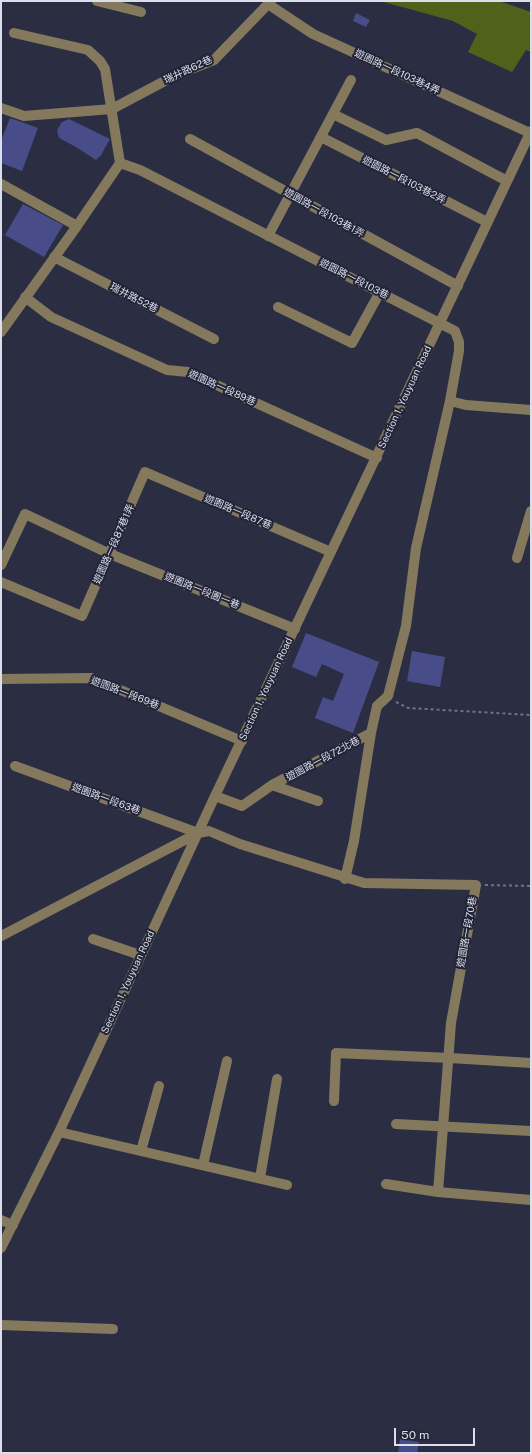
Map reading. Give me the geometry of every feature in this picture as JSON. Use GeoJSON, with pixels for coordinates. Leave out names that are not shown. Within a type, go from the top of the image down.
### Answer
{"type":"FeatureCollection","features":[{"type":"Feature","properties":{"kind":"street"},"geometry":{"type":"LineString","coordinates":[[98,1],[141,12]]}},
{"type":"Feature","properties":{"kind":"street","name":"瑞井路62巷"},"geometry":{"type":"LineString","coordinates":[[1,108],[24,116],[112,109],[176,75],[214,60],[269,2]]}},
{"type":"Feature","properties":{"kind":"street","name":"遊園路一段103巷4弄"},"geometry":{"type":"LineString","coordinates":[[269,2],[313,34],[531,132]]}},
{"type":"Feature","properties":{"kind":"street"},"geometry":{"type":"LineString","coordinates":[[1,332],[120,163],[105,69],[100,61],[88,50],[14,33]]}},
{"type":"Feature","properties":{"kind":"street"},"geometry":{"type":"LineString","coordinates":[[268,236],[351,80]]}},
{"type":"Feature","properties":{"kind":"street"},"geometry":{"type":"LineString","coordinates":[[333,114],[386,140],[417,133],[507,181]]}},
{"type":"Feature","properties":{"kind":"street","name":"Section 1, Youyuan Road"},"geometry":{"type":"LineString","coordinates":[[1,1248],[59,1132],[215,796],[531,132]]}},
{"type":"Feature","properties":{"kind":"street","name":"遊園路一段103巷2弄"},"geometry":{"type":"LineString","coordinates":[[321,137],[487,222]]}},
{"type":"Feature","properties":{"kind":"street","name":"遊園路一段103巷1弄"},"geometry":{"type":"LineString","coordinates":[[190,139],[458,286]]}},
{"type":"Feature","properties":{"kind":"street","name":"遊園路一段103巷"},"geometry":{"type":"LineString","coordinates":[[120,163],[140,170],[455,331],[459,342],[459,351],[450,401],[416,548],[406,626],[388,696]]}},
{"type":"Feature","properties":{"kind":"street"},"geometry":{"type":"LineString","coordinates":[[1,184],[77,226]]}},
{"type":"Feature","properties":{"kind":"street","name":"瑞井路52巷"},"geometry":{"type":"LineString","coordinates":[[54,257],[214,339]]}},
{"type":"Feature","properties":{"kind":"street"},"geometry":{"type":"LineString","coordinates":[[278,307],[352,344],[380,292]]}},
{"type":"Feature","properties":{"kind":"street","name":"遊園路一段89巷"},"geometry":{"type":"LineString","coordinates":[[25,297],[51,316],[167,370],[188,372],[377,458]]}},
{"type":"Feature","properties":{"kind":"street"},"geometry":{"type":"LineString","coordinates":[[450,401],[466,405],[531,410]]}},
{"type":"Feature","properties":{"kind":"street","name":"遊園路一段87巷"},"geometry":{"type":"LineString","coordinates":[[146,472],[331,552]]}},
{"type":"Feature","properties":{"kind":"street","name":"遊園路一段87巷1弄"},"geometry":{"type":"LineString","coordinates":[[1,582],[82,616],[146,472]]}},
{"type":"Feature","properties":{"kind":"street"},"geometry":{"type":"LineString","coordinates":[[518,558],[531,511]]}},
{"type":"Feature","properties":{"kind":"street","name":"遊園路一段園一巷"},"geometry":{"type":"LineString","coordinates":[[1,565],[25,514],[110,554],[295,629]]}},
{"type":"Feature","properties":{"kind":"street","name":"遊園路一段69巷"},"geometry":{"type":"LineString","coordinates":[[1,678],[92,678],[242,741]]}},
{"type":"Feature","properties":{"kind":"street","name":"遊園路一段72北巷"},"geometry":{"type":"LineString","coordinates":[[215,796],[242,806],[272,785],[371,733],[377,706],[388,696]]}},
{"type":"Feature","properties":{"kind":"street"},"geometry":{"type":"LineString","coordinates":[[345,879],[354,842],[371,733]]}},
{"type":"Feature","properties":{"kind":"street","name":"遊園路一段63巷"},"geometry":{"type":"LineString","coordinates":[[14,766],[198,833]]}},
{"type":"Feature","properties":{"kind":"street"},"geometry":{"type":"LineString","coordinates":[[272,785],[318,801]]}},
{"type":"Feature","properties":{"kind":"street","name":"遊園路一段70巷"},"geometry":{"type":"LineString","coordinates":[[198,833],[208,831],[240,844],[345,879],[364,883],[476,885],[451,1023],[450,1058],[438,1192]]}},
{"type":"Feature","properties":{"kind":"street"},"geometry":{"type":"LineString","coordinates":[[1,936],[198,833]]}},
{"type":"Feature","properties":{"kind":"street"},"geometry":{"type":"LineString","coordinates":[[93,939],[140,955]]}},
{"type":"Feature","properties":{"kind":"street"},"geometry":{"type":"LineString","coordinates":[[334,1101],[336,1053],[531,1063]]}},
{"type":"Feature","properties":{"kind":"street"},"geometry":{"type":"LineString","coordinates":[[203,1165],[227,1061]]}},
{"type":"Feature","properties":{"kind":"street"},"geometry":{"type":"LineString","coordinates":[[260,1178],[277,1079]]}},
{"type":"Feature","properties":{"kind":"street"},"geometry":{"type":"LineString","coordinates":[[141,1151],[159,1086]]}},
{"type":"Feature","properties":{"kind":"street"},"geometry":{"type":"LineString","coordinates":[[396,1124],[531,1130]]}},
{"type":"Feature","properties":{"kind":"street"},"geometry":{"type":"LineString","coordinates":[[59,1132],[287,1184]]}},
{"type":"Feature","properties":{"kind":"street"},"geometry":{"type":"LineString","coordinates":[[386,1184],[438,1192],[531,1200]]}},
{"type":"Feature","properties":{"kind":"street"},"geometry":{"type":"LineString","coordinates":[[1,1220],[13,1225]]}},
{"type":"Feature","properties":{"kind":"street"},"geometry":{"type":"LineString","coordinates":[[1,1325],[113,1329]]}},
{"type":"Feature","properties":{"kind":"path"},"geometry":{"type":"LineString","coordinates":[[388,696],[408,708],[531,715]]}},
{"type":"Feature","properties":{"kind":"path"},"geometry":{"type":"LineString","coordinates":[[476,885],[531,886]]}},
{"type":"Feature","properties":{"kind":"green space"},"geometry":{"type":"Polygon","coordinates":[[[380,1],[499,1],[531,12],[531,52],[526,50],[512,72],[468,52],[477,34],[453,21],[380,1]]]}},
{"type":"Feature","properties":{"kind":"building"},"geometry":{"type":"Polygon","coordinates":[[[356,13],[370,20],[366,27],[353,21],[356,13]]]}},
{"type":"Feature","properties":{"kind":"building"},"geometry":{"type":"Polygon","coordinates":[[[10,118],[38,128],[22,171],[1,163],[1,141],[10,118]]]}},
{"type":"Feature","properties":{"kind":"building"},"geometry":{"type":"Polygon","coordinates":[[[69,119],[110,139],[101,155],[96,160],[59,138],[57,130],[62,122],[69,119]]]}},
{"type":"Feature","properties":{"kind":"building"},"geometry":{"type":"Polygon","coordinates":[[[23,204],[63,225],[44,257],[5,235],[23,204]]]}},
{"type":"Feature","properties":{"kind":"building"},"geometry":{"type":"Polygon","coordinates":[[[306,633],[379,662],[353,733],[315,718],[323,697],[333,701],[344,674],[322,664],[316,677],[292,667],[306,633]]]}},
{"type":"Feature","properties":{"kind":"building"},"geometry":{"type":"Polygon","coordinates":[[[412,651],[445,657],[440,687],[407,681],[412,651]]]}},
{"type":"Feature","properties":{"kind":"building"},"geometry":{"type":"Polygon","coordinates":[[[400,1439],[419,1442],[417,1453],[398,1453],[400,1439]]]}}]}
